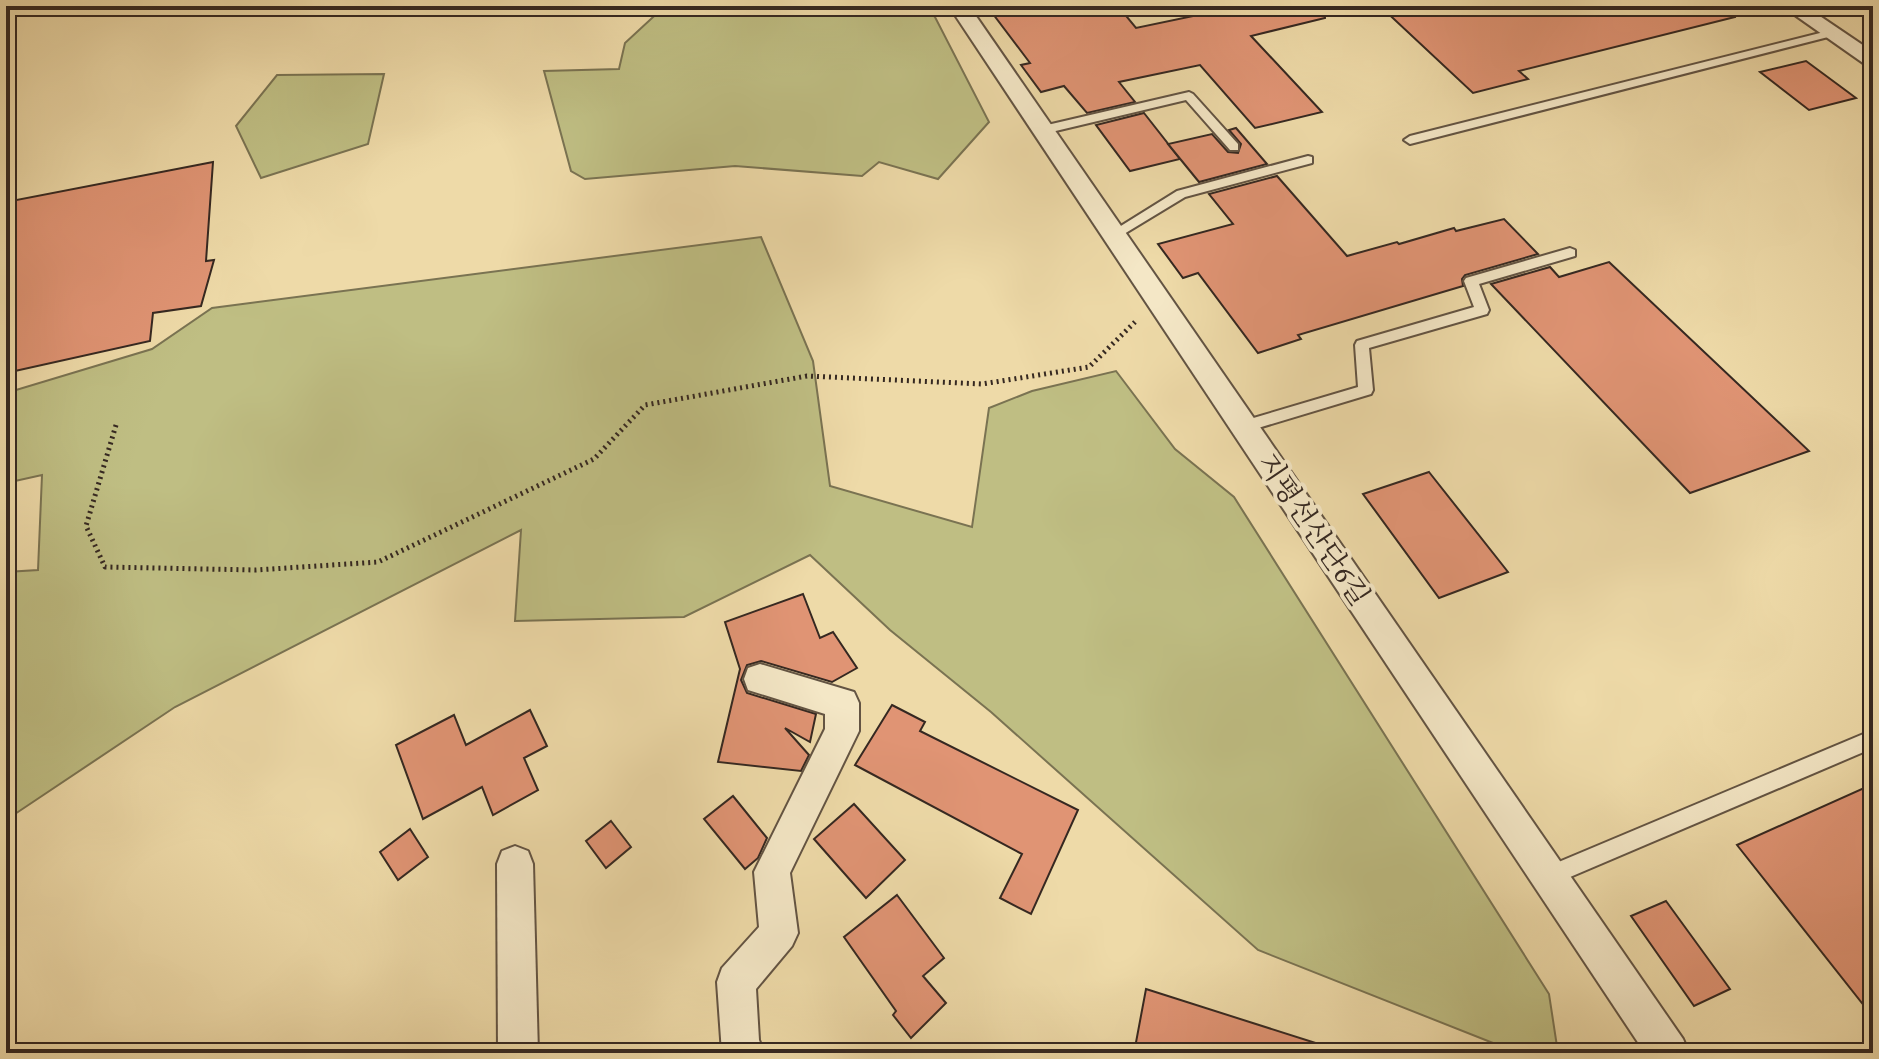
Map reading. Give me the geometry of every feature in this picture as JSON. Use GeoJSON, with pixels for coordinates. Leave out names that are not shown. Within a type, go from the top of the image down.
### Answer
{"type":"FeatureCollection","features":[{"type":"Feature","properties":{"kind":"street","name":"지평선산단6길"},"geometry":{"type":"LineString","coordinates":[[959,6],[1669,1053]]}},
{"type":"Feature","properties":{"kind":"street"},"geometry":{"type":"LineString","coordinates":[[1792,6],[1873,61]]}},
{"type":"Feature","properties":{"kind":"street"},"geometry":{"type":"LineString","coordinates":[[738,1051],[736,982],[779,933],[772,872],[842,731],[842,703],[760,679]]}},
{"type":"Feature","properties":{"kind":"street"},"geometry":{"type":"LineString","coordinates":[[515,864],[518,1053]]}},
{"type":"Feature","properties":{"kind":"lane"},"geometry":{"type":"LineString","coordinates":[[1410,140],[1832,33]]}},
{"type":"Feature","properties":{"kind":"lane"},"geometry":{"type":"LineString","coordinates":[[1043,130],[1189,96],[1234,147]]}},
{"type":"Feature","properties":{"kind":"lane"},"geometry":{"type":"LineString","coordinates":[[1114,234],[1181,194],[1308,160]]}},
{"type":"Feature","properties":{"kind":"lane"},"geometry":{"type":"LineString","coordinates":[[1245,426],[1366,390],[1362,345],[1482,310],[1471,281],[1570,253]]}},
{"type":"Feature","properties":{"kind":"lane"},"geometry":{"type":"LineString","coordinates":[[1549,876],[1873,739]]}},
{"type":"Feature","properties":{"kind":"path"},"geometry":{"type":"LineString","coordinates":[[116,425],[86,526],[105,567],[256,570],[378,562],[594,459],[645,405],[807,376],[982,384],[1089,367],[1158,299]]}},
{"type":"Feature","properties":{"kind":"shaded area"},"geometry":{"type":"Polygon","coordinates":[[[665,6],[926,6],[935,17],[989,122],[938,179],[879,162],[862,176],[735,166],[585,179],[571,171],[544,71],[619,69],[625,43],[665,6]]]}},
{"type":"Feature","properties":{"kind":"shaded area"},"geometry":{"type":"Polygon","coordinates":[[[384,74],[368,144],[261,178],[236,126],[277,75],[384,74]]]}},
{"type":"Feature","properties":{"kind":"shaded area"},"geometry":{"type":"Polygon","coordinates":[[[761,237],[813,361],[830,486],[972,527],[989,408],[1032,391],[1116,371],[1175,449],[1234,497],[1549,994],[1558,1053],[1534,1053],[1493,1043],[1258,950],[991,712],[890,630],[810,555],[684,617],[515,621],[521,530],[175,707],[6,820],[6,572],[38,570],[42,475],[6,483],[6,393],[152,349],[212,308],[761,237]]]}},
{"type":"Feature","properties":{"kind":"building"},"geometry":{"type":"Polygon","coordinates":[[[987,6],[1118,6],[1136,28],[1241,6],[1324,6],[1325,18],[1251,36],[1322,112],[1255,128],[1200,65],[1119,82],[1135,102],[1087,113],[1064,86],[1041,92],[1021,65],[1030,63],[987,6]]]}},
{"type":"Feature","properties":{"kind":"building"},"geometry":{"type":"Polygon","coordinates":[[[1380,6],[1733,6],[1735,17],[1519,71],[1528,79],[1473,93],[1380,6]]]}},
{"type":"Feature","properties":{"kind":"building"},"geometry":{"type":"Polygon","coordinates":[[[1806,61],[1856,98],[1809,110],[1760,72],[1806,61]]]}},
{"type":"Feature","properties":{"kind":"building"},"geometry":{"type":"Polygon","coordinates":[[[1144,113],[1180,159],[1130,171],[1096,125],[1144,113]]]}},
{"type":"Feature","properties":{"kind":"building"},"geometry":{"type":"Polygon","coordinates":[[[1236,128],[1267,164],[1199,182],[1168,144],[1212,134],[1228,152],[1238,153],[1241,144],[1229,130],[1236,128]]]}},
{"type":"Feature","properties":{"kind":"building"},"geometry":{"type":"Polygon","coordinates":[[[213,162],[206,261],[214,260],[201,306],[153,313],[150,341],[6,373],[6,202],[213,162]]]}},
{"type":"Feature","properties":{"kind":"building"},"geometry":{"type":"Polygon","coordinates":[[[1277,176],[1347,256],[1454,228],[1456,231],[1504,219],[1538,254],[1465,275],[1463,286],[1298,335],[1301,339],[1258,353],[1198,273],[1183,278],[1158,244],[1233,224],[1209,194],[1277,176]]]}},
{"type":"Feature","properties":{"kind":"building"},"geometry":{"type":"Polygon","coordinates":[[[1609,262],[1809,451],[1690,493],[1491,284],[1550,267],[1559,277],[1609,262]]]}},
{"type":"Feature","properties":{"kind":"building"},"geometry":{"type":"Polygon","coordinates":[[[1429,472],[1508,572],[1439,598],[1363,494],[1429,472]]]}},
{"type":"Feature","properties":{"kind":"building"},"geometry":{"type":"Polygon","coordinates":[[[803,594],[820,638],[833,632],[857,668],[832,682],[761,661],[747,665],[741,680],[747,693],[816,714],[810,742],[785,728],[809,755],[801,771],[718,762],[740,669],[725,622],[803,594]]]}},
{"type":"Feature","properties":{"kind":"building"},"geometry":{"type":"Polygon","coordinates":[[[892,705],[925,722],[920,731],[1078,810],[1031,914],[1000,898],[1022,854],[855,765],[892,705]]]}},
{"type":"Feature","properties":{"kind":"building"},"geometry":{"type":"Polygon","coordinates":[[[530,710],[547,746],[524,758],[538,790],[493,815],[482,787],[423,819],[396,745],[454,715],[466,745],[530,710]]]}},
{"type":"Feature","properties":{"kind":"building"},"geometry":{"type":"Polygon","coordinates":[[[1873,784],[1873,1017],[1737,845],[1873,784]]]}},
{"type":"Feature","properties":{"kind":"building"},"geometry":{"type":"Polygon","coordinates":[[[733,796],[767,838],[758,858],[745,869],[704,819],[733,796]]]}},
{"type":"Feature","properties":{"kind":"building"},"geometry":{"type":"Polygon","coordinates":[[[854,804],[905,860],[866,898],[814,839],[854,804]]]}},
{"type":"Feature","properties":{"kind":"building"},"geometry":{"type":"Polygon","coordinates":[[[611,821],[631,847],[606,868],[586,841],[611,821]]]}},
{"type":"Feature","properties":{"kind":"building"},"geometry":{"type":"Polygon","coordinates":[[[410,829],[428,857],[398,880],[380,852],[410,829]]]}},
{"type":"Feature","properties":{"kind":"building"},"geometry":{"type":"Polygon","coordinates":[[[897,895],[944,958],[923,976],[946,1003],[911,1038],[893,1015],[896,1011],[844,937],[897,895]]]}},
{"type":"Feature","properties":{"kind":"building"},"geometry":{"type":"Polygon","coordinates":[[[1666,901],[1730,989],[1694,1006],[1631,916],[1666,901]]]}},
{"type":"Feature","properties":{"kind":"building"},"geometry":{"type":"Polygon","coordinates":[[[1146,989],[1325,1046],[1324,1053],[1134,1053],[1146,989]]]}}]}
